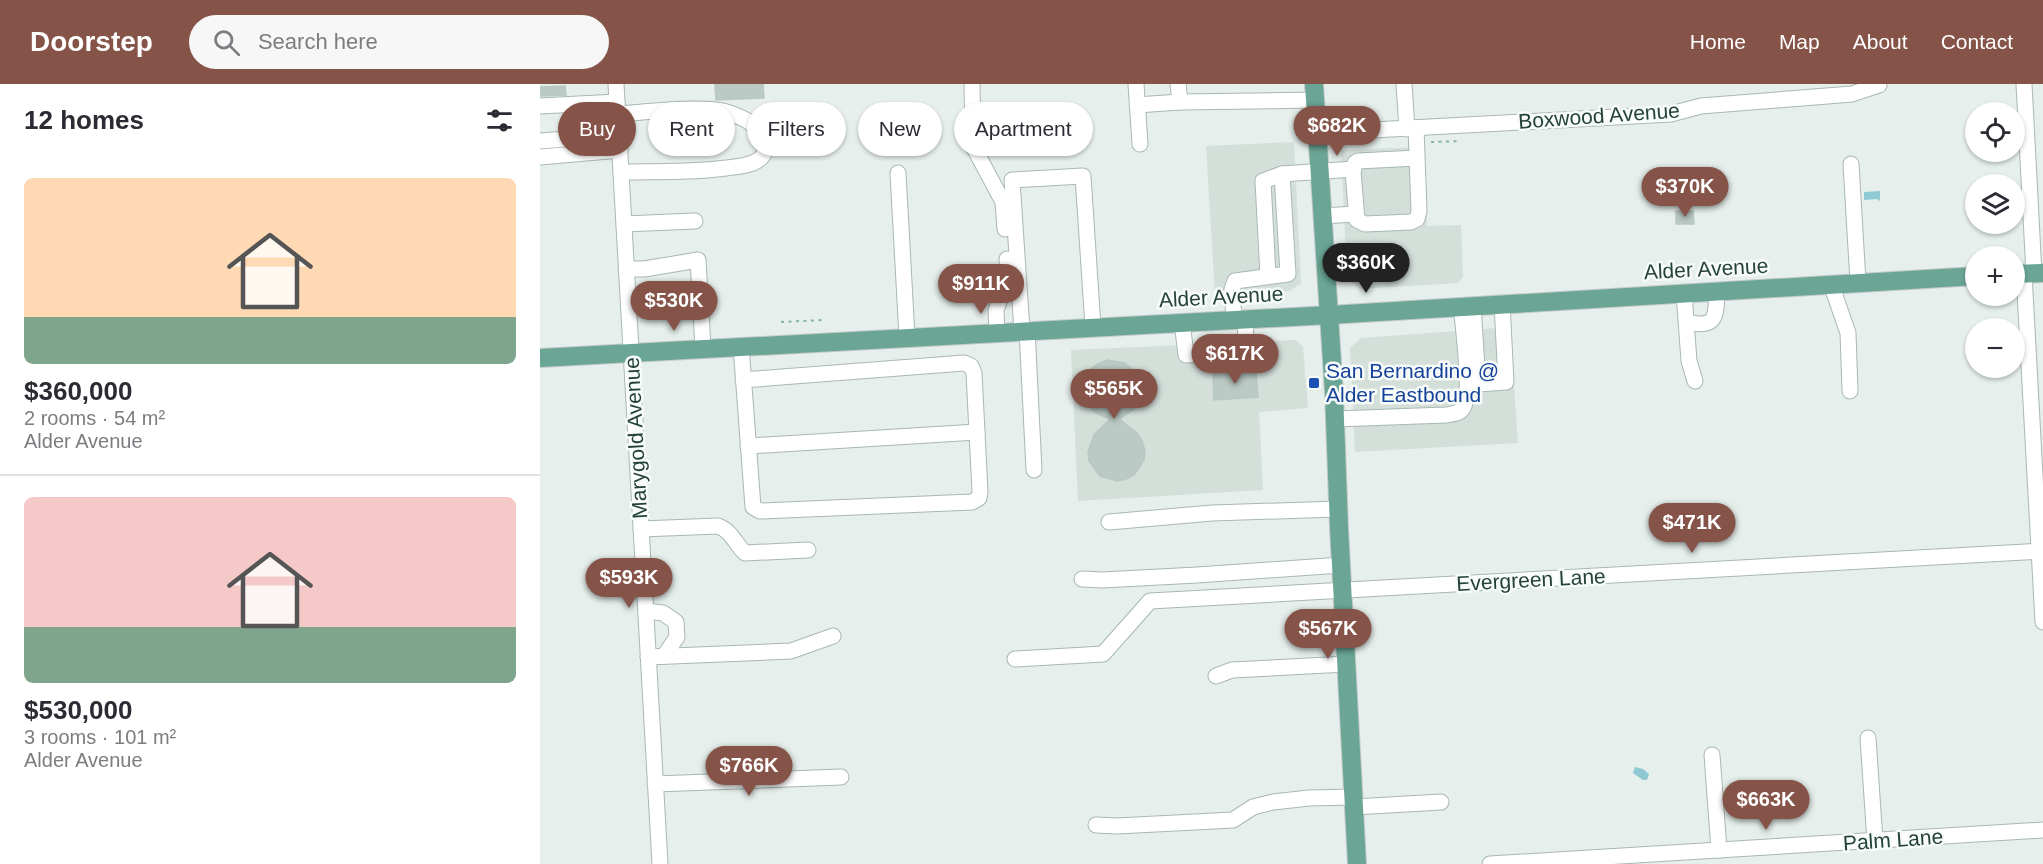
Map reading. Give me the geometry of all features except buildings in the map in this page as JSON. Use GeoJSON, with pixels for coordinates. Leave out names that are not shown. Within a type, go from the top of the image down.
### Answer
{"type":"FeatureCollection","features":[{"type":"Feature","properties":{"kind":"main road"},"geometry":{"type":"LineString","coordinates":[[1315,92],[1335,419],[1357,864]]}},
{"type":"Feature","properties":{"kind":"main road","name":"Alder Avenue"},"geometry":{"type":"LineString","coordinates":[[540,357],[1329,315],[1965,277]]}},
{"type":"Feature","properties":{"kind":"street","name":"Marygold Avenue"},"geometry":{"type":"LineString","coordinates":[[616,84],[618,102]]}},
{"type":"Feature","properties":{"kind":"street"},"geometry":{"type":"LineString","coordinates":[[972,84],[973,146],[1002,202],[1008,277],[996,310],[997,332]]}},
{"type":"Feature","properties":{"kind":"street"},"geometry":{"type":"LineString","coordinates":[[1136,84],[1140,144]]}},
{"type":"Feature","properties":{"kind":"street"},"geometry":{"type":"LineString","coordinates":[[1178,84],[1180,102]]}},
{"type":"Feature","properties":{"kind":"street"},"geometry":{"type":"LineString","coordinates":[[1404,84],[1417,158],[1419,211],[1414,221],[1362,224],[1357,220],[1355,163],[1417,158]]}},
{"type":"Feature","properties":{"kind":"street"},"geometry":{"type":"LineString","coordinates":[[2024,84],[2043,622]]}},
{"type":"Feature","properties":{"kind":"street","name":"Boxwood Avenue"},"geometry":{"type":"LineString","coordinates":[[1317,133],[1671,114],[1701,106],[1852,94],[1879,85]]}},
{"type":"Feature","properties":{"kind":"street"},"geometry":{"type":"LineString","coordinates":[[1137,105],[1315,92]]}},
{"type":"Feature","properties":{"kind":"street"},"geometry":{"type":"LineString","coordinates":[[540,106],[558,106]]}},
{"type":"Feature","properties":{"kind":"street"},"geometry":{"type":"LineString","coordinates":[[621,172],[696,172],[752,163],[765,154],[766,140],[753,124],[723,111],[636,108]]}},
{"type":"Feature","properties":{"kind":"street"},"geometry":{"type":"LineString","coordinates":[[540,141],[558,141]]}},
{"type":"Feature","properties":{"kind":"street"},"geometry":{"type":"LineString","coordinates":[[540,157],[558,154]]}},
{"type":"Feature","properties":{"kind":"street","name":"Marygold Avenue"},"geometry":{"type":"LineString","coordinates":[[620,156],[646,611],[656,657],[656,784],[660,864]]}},
{"type":"Feature","properties":{"kind":"street"},"geometry":{"type":"LineString","coordinates":[[1851,164],[1858,282]]}},
{"type":"Feature","properties":{"kind":"street"},"geometry":{"type":"LineString","coordinates":[[1268,276],[1263,183],[1282,174],[1354,169]]}},
{"type":"Feature","properties":{"kind":"street"},"geometry":{"type":"LineString","coordinates":[[898,173],[907,337]]}},
{"type":"Feature","properties":{"kind":"street"},"geometry":{"type":"LineString","coordinates":[[1182,322],[1186,355],[1245,352],[1240,318],[1232,290],[1235,281],[1288,274],[1282,174]]}},
{"type":"Feature","properties":{"kind":"street"},"geometry":{"type":"LineString","coordinates":[[1034,470],[1012,180],[1083,176],[1093,327]]}},
{"type":"Feature","properties":{"kind":"street"},"geometry":{"type":"LineString","coordinates":[[1322,216],[1356,214]]}},
{"type":"Feature","properties":{"kind":"street"},"geometry":{"type":"LineString","coordinates":[[624,224],[696,221]]}},
{"type":"Feature","properties":{"kind":"street"},"geometry":{"type":"LineString","coordinates":[[626,269],[644,269],[698,260],[703,348]]}},
{"type":"Feature","properties":{"kind":"street"},"geometry":{"type":"LineString","coordinates":[[1831,284],[1848,333],[1850,391]]}},
{"type":"Feature","properties":{"kind":"street"},"geometry":{"type":"LineString","coordinates":[[1686,322],[1703,324],[1715,318],[1717,291]]}},
{"type":"Feature","properties":{"kind":"street"},"geometry":{"type":"LineString","coordinates":[[1684,292],[1689,361],[1695,381]]}},
{"type":"Feature","properties":{"kind":"street"},"geometry":{"type":"LineString","coordinates":[[1467,305],[1475,344],[1478,384],[1506,382],[1502,303]]}},
{"type":"Feature","properties":{"kind":"street"},"geometry":{"type":"LineString","coordinates":[[1335,419],[1458,413],[1465,406],[1467,392],[1467,305]]}},
{"type":"Feature","properties":{"kind":"street"},"geometry":{"type":"LineString","coordinates":[[741,346],[743,380],[753,507],[760,511],[972,502],[979,498],[974,373],[971,366],[964,363],[743,380]]}},
{"type":"Feature","properties":{"kind":"street"},"geometry":{"type":"LineString","coordinates":[[748,446],[977,432]]}},
{"type":"Feature","properties":{"kind":"street"},"geometry":{"type":"LineString","coordinates":[[1109,522],[1212,513],[1338,509]]}},
{"type":"Feature","properties":{"kind":"street"},"geometry":{"type":"LineString","coordinates":[[641,530],[718,526],[726,529],[745,553],[808,550]]}},
{"type":"Feature","properties":{"kind":"street","name":"Evergreen Lane"},"geometry":{"type":"LineString","coordinates":[[1015,659],[1103,654],[1150,601],[2041,551]]}},
{"type":"Feature","properties":{"kind":"street"},"geometry":{"type":"LineString","coordinates":[[1082,579],[1197,575],[1341,565]]}},
{"type":"Feature","properties":{"kind":"street"},"geometry":{"type":"LineString","coordinates":[[646,611],[663,613],[676,622],[677,637],[656,657]]}},
{"type":"Feature","properties":{"kind":"street"},"geometry":{"type":"LineString","coordinates":[[656,657],[791,651],[833,636]]}},
{"type":"Feature","properties":{"kind":"street"},"geometry":{"type":"LineString","coordinates":[[1216,676],[1232,670],[1346,664]]}},
{"type":"Feature","properties":{"kind":"street"},"geometry":{"type":"LineString","coordinates":[[1868,738],[1875,841]]}},
{"type":"Feature","properties":{"kind":"street"},"geometry":{"type":"LineString","coordinates":[[1712,755],[1719,850]]}},
{"type":"Feature","properties":{"kind":"street"},"geometry":{"type":"LineString","coordinates":[[656,784],[840,777]]}},
{"type":"Feature","properties":{"kind":"street"},"geometry":{"type":"LineString","coordinates":[[1096,825],[1233,820],[1253,807],[1309,798],[1354,802],[1441,802]]}},
{"type":"Feature","properties":{"kind":"street","name":"Palm Lane"},"geometry":{"type":"LineString","coordinates":[[1490,864],[2043,830]]}},
{"type":"Feature","properties":{"kind":"path"},"geometry":{"type":"LineString","coordinates":[[1431,142],[1461,141]]}},
{"type":"Feature","properties":{"kind":"path"},"geometry":{"type":"LineString","coordinates":[[781,322],[822,320]]}},
{"type":"Feature","properties":{"kind":"shaded area"},"geometry":{"type":"Polygon","coordinates":[[[1294,142],[1301,284],[1289,291],[1215,295],[1206,146],[1294,142]]]}},
{"type":"Feature","properties":{"kind":"shaded area"},"geometry":{"type":"Polygon","coordinates":[[[1424,147],[1427,226],[1461,225],[1463,277],[1458,283],[1360,289],[1347,278],[1341,150],[1424,147]]]}},
{"type":"Feature","properties":{"kind":"shaded area"},"geometry":{"type":"Polygon","coordinates":[[[1510,327],[1518,443],[1355,452],[1350,348],[1361,338],[1510,327]]]}},
{"type":"Feature","properties":{"kind":"shaded area"},"geometry":{"type":"Polygon","coordinates":[[[1296,340],[1303,347],[1308,408],[1259,412],[1263,490],[1078,501],[1071,350],[1296,340]]]}},
{"type":"Feature","properties":{"kind":"water"},"geometry":{"type":"Polygon","coordinates":[[[1880,191],[1880,201],[1877,199],[1864,200],[1864,192],[1880,191]]]}},
{"type":"Feature","properties":{"kind":"water"},"geometry":{"type":"Polygon","coordinates":[[[1635,767],[1649,774],[1647,780],[1633,773],[1635,767]]]}},
{"type":"Feature","properties":{"kind":"place","name":"San Bernardino @ Alder Eastbound"},"geometry":{"type":"Point","coordinates":[1314,383]}}]}
